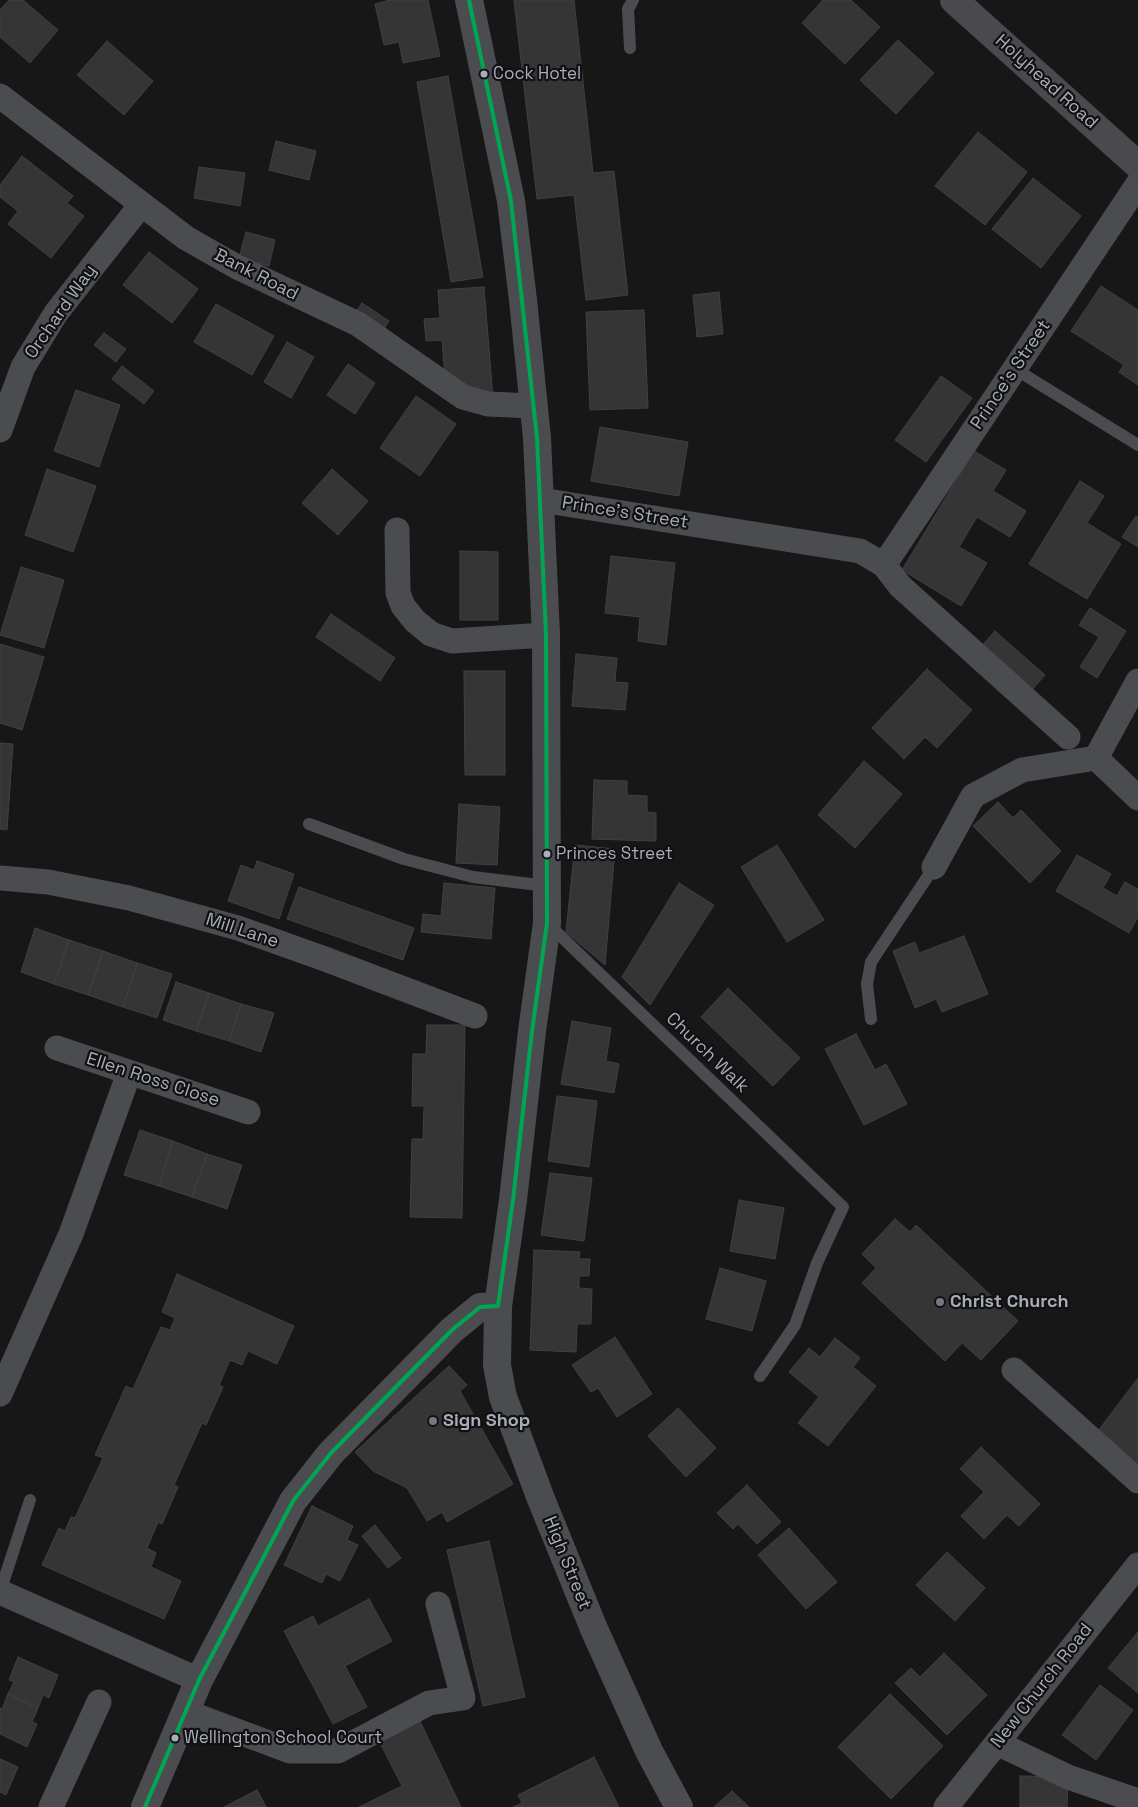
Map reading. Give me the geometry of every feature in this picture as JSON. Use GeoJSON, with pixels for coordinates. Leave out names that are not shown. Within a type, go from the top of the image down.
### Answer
{"type":"FeatureCollection","features":[{"type":"Feature","properties":{"kind":"main road","name":"Holyhead Road"},"geometry":{"type":"LineString","coordinates":[[954,0],[1138,165]]}},
{"type":"Feature","properties":{"kind":"street","name":"High Street"},"geometry":{"type":"LineString","coordinates":[[469,0],[511,201],[523,300],[541,500],[546,636],[547,923],[498,1306],[497,1365],[503,1397],[541,1499],[594,1629],[649,1751],[679,1807]]}},
{"type":"Feature","properties":{"kind":"street","name":"Bank Road"},"geometry":{"type":"LineString","coordinates":[[0,96],[186,238],[237,267],[358,324],[463,396],[488,404],[534,406]]}},
{"type":"Feature","properties":{"kind":"street","name":"Prince's Street"},"geometry":{"type":"LineString","coordinates":[[884,565],[1138,184]]}},
{"type":"Feature","properties":{"kind":"street","name":"Orchard Way"},"geometry":{"type":"LineString","coordinates":[[0,430],[23,367],[56,313],[141,205]]}},
{"type":"Feature","properties":{"kind":"street","name":"Prince's Street"},"geometry":{"type":"LineString","coordinates":[[541,500],[860,551],[884,565],[900,586],[1068,737]]}},
{"type":"Feature","properties":{"kind":"street"},"geometry":{"type":"LineString","coordinates":[[397,530],[398,593],[404,606],[415,621],[431,634],[452,641],[546,636]]}},
{"type":"Feature","properties":{"kind":"street"},"geometry":{"type":"LineString","coordinates":[[1096,758],[1138,681]]}},
{"type":"Feature","properties":{"kind":"street"},"geometry":{"type":"LineString","coordinates":[[1096,758],[1138,798]]}},
{"type":"Feature","properties":{"kind":"street"},"geometry":{"type":"LineString","coordinates":[[934,867],[973,796],[1022,770],[1096,758]]}},
{"type":"Feature","properties":{"kind":"street","name":"Mill Lane"},"geometry":{"type":"LineString","coordinates":[[0,878],[48,882],[129,898],[238,928],[475,1016]]}},
{"type":"Feature","properties":{"kind":"street","name":"Ellen Ross Close"},"geometry":{"type":"LineString","coordinates":[[57,1048],[248,1112]]}},
{"type":"Feature","properties":{"kind":"street"},"geometry":{"type":"LineString","coordinates":[[0,1394],[71,1234],[129,1073]]}},
{"type":"Feature","properties":{"kind":"street"},"geometry":{"type":"LineString","coordinates":[[145,1807],[199,1680],[293,1501],[331,1453],[452,1330],[480,1307],[498,1306]]}},
{"type":"Feature","properties":{"kind":"street"},"geometry":{"type":"LineString","coordinates":[[1014,1370],[1138,1481]]}},
{"type":"Feature","properties":{"kind":"street","name":"New Church Road"},"geometry":{"type":"LineString","coordinates":[[946,1807],[1138,1565]]}},
{"type":"Feature","properties":{"kind":"street"},"geometry":{"type":"LineString","coordinates":[[0,1592],[199,1680]]}},
{"type":"Feature","properties":{"kind":"street"},"geometry":{"type":"LineString","coordinates":[[186,1712],[290,1751],[338,1751],[428,1704],[463,1698],[438,1604]]}},
{"type":"Feature","properties":{"kind":"street"},"geometry":{"type":"LineString","coordinates":[[51,1807],[98,1702]]}},
{"type":"Feature","properties":{"kind":"street"},"geometry":{"type":"LineString","coordinates":[[997,1743],[1068,1777],[1138,1801]]}},
{"type":"Feature","properties":{"kind":"lane"},"geometry":{"type":"LineString","coordinates":[[630,48],[628,9],[633,0]]}},
{"type":"Feature","properties":{"kind":"lane"},"geometry":{"type":"LineString","coordinates":[[1016,369],[1138,445]]}},
{"type":"Feature","properties":{"kind":"lane"},"geometry":{"type":"LineString","coordinates":[[309,824],[404,859],[464,875],[547,886]]}},
{"type":"Feature","properties":{"kind":"lane"},"geometry":{"type":"LineString","coordinates":[[871,1019],[868,984],[871,962],[934,867]]}},
{"type":"Feature","properties":{"kind":"lane","name":"Church Walk"},"geometry":{"type":"LineString","coordinates":[[547,923],[843,1207],[817,1263],[795,1325],[760,1376]]}},
{"type":"Feature","properties":{"kind":"lane"},"geometry":{"type":"LineString","coordinates":[[0,1592],[30,1500]]}},
{"type":"Feature","properties":{"kind":"building"},"geometry":{"type":"Polygon","coordinates":[[[9,0],[23,0],[58,30],[30,63],[0,37],[0,10],[9,0]]]}},
{"type":"Feature","properties":{"kind":"building"},"geometry":{"type":"Polygon","coordinates":[[[390,0],[428,0],[440,56],[403,63],[399,42],[384,45],[375,4],[390,0]]]}},
{"type":"Feature","properties":{"kind":"building"},"geometry":{"type":"Polygon","coordinates":[[[514,0],[574,0],[593,173],[614,171],[628,295],[586,300],[574,195],[537,199],[514,0]]]}},
{"type":"Feature","properties":{"kind":"building"},"geometry":{"type":"Polygon","coordinates":[[[823,0],[851,0],[880,27],[845,64],[802,23],[823,0]]]}},
{"type":"Feature","properties":{"kind":"building"},"geometry":{"type":"Polygon","coordinates":[[[898,40],[934,73],[896,114],[860,80],[898,40]]]}},
{"type":"Feature","properties":{"kind":"building"},"geometry":{"type":"Polygon","coordinates":[[[107,41],[153,81],[124,115],[77,75],[107,41]]]}},
{"type":"Feature","properties":{"kind":"building"},"geometry":{"type":"Polygon","coordinates":[[[448,76],[483,277],[451,282],[417,82],[448,76]]]}},
{"type":"Feature","properties":{"kind":"building"},"geometry":{"type":"Polygon","coordinates":[[[978,132],[1027,172],[985,225],[935,186],[978,132]]]}},
{"type":"Feature","properties":{"kind":"building"},"geometry":{"type":"Polygon","coordinates":[[[276,141],[316,151],[309,180],[269,170],[276,141]]]}},
{"type":"Feature","properties":{"kind":"building"},"geometry":{"type":"Polygon","coordinates":[[[22,156],[73,196],[67,203],[84,216],[51,258],[8,224],[18,211],[0,197],[0,185],[22,156]]]}},
{"type":"Feature","properties":{"kind":"building"},"geometry":{"type":"Polygon","coordinates":[[[199,167],[245,173],[240,206],[194,198],[199,167]]]}},
{"type":"Feature","properties":{"kind":"building"},"geometry":{"type":"Polygon","coordinates":[[[1033,178],[1081,216],[1041,268],[992,229],[1033,178]]]}},
{"type":"Feature","properties":{"kind":"building"},"geometry":{"type":"Polygon","coordinates":[[[246,232],[275,240],[269,266],[239,258],[246,232]]]}},
{"type":"Feature","properties":{"kind":"building"},"geometry":{"type":"Polygon","coordinates":[[[149,252],[198,289],[172,323],[123,285],[149,252]]]}},
{"type":"Feature","properties":{"kind":"building"},"geometry":{"type":"Polygon","coordinates":[[[1101,286],[1138,310],[1138,385],[1119,372],[1124,365],[1071,331],[1101,286]]]}},
{"type":"Feature","properties":{"kind":"building"},"geometry":{"type":"Polygon","coordinates":[[[484,287],[493,398],[445,377],[442,340],[426,341],[424,319],[440,318],[438,290],[484,287]]]}},
{"type":"Feature","properties":{"kind":"building"},"geometry":{"type":"Polygon","coordinates":[[[719,292],[723,334],[697,337],[693,295],[719,292]]]}},
{"type":"Feature","properties":{"kind":"building"},"geometry":{"type":"Polygon","coordinates":[[[362,303],[389,321],[382,332],[355,313],[362,303]]]}},
{"type":"Feature","properties":{"kind":"building"},"geometry":{"type":"Polygon","coordinates":[[[216,304],[274,336],[252,375],[194,342],[216,304]]]}},
{"type":"Feature","properties":{"kind":"building"},"geometry":{"type":"Polygon","coordinates":[[[644,310],[648,408],[590,410],[586,312],[644,310]]]}},
{"type":"Feature","properties":{"kind":"building"},"geometry":{"type":"Polygon","coordinates":[[[104,333],[126,349],[116,362],[94,345],[104,333]]]}},
{"type":"Feature","properties":{"kind":"building"},"geometry":{"type":"Polygon","coordinates":[[[287,342],[314,357],[291,398],[264,382],[287,342]]]}},
{"type":"Feature","properties":{"kind":"building"},"geometry":{"type":"Polygon","coordinates":[[[348,364],[375,383],[355,414],[327,395],[348,364]]]}},
{"type":"Feature","properties":{"kind":"building"},"geometry":{"type":"Polygon","coordinates":[[[122,366],[154,391],[144,404],[112,379],[122,366]]]}},
{"type":"Feature","properties":{"kind":"building"},"geometry":{"type":"Polygon","coordinates":[[[941,376],[972,398],[926,462],[895,440],[941,376]]]}},
{"type":"Feature","properties":{"kind":"building"},"geometry":{"type":"Polygon","coordinates":[[[76,390],[120,405],[99,467],[54,451],[76,390]]]}},
{"type":"Feature","properties":{"kind":"building"},"geometry":{"type":"Polygon","coordinates":[[[416,396],[456,424],[420,476],[380,448],[416,396]]]}},
{"type":"Feature","properties":{"kind":"building"},"geometry":{"type":"Polygon","coordinates":[[[600,427],[688,442],[679,496],[591,481],[600,427]]]}},
{"type":"Feature","properties":{"kind":"building"},"geometry":{"type":"Polygon","coordinates":[[[974,451],[1006,470],[993,491],[1026,511],[1010,537],[977,517],[959,547],[987,563],[961,606],[902,570],[974,451]]]}},
{"type":"Feature","properties":{"kind":"building"},"geometry":{"type":"Polygon","coordinates":[[[47,469],[96,486],[73,552],[25,535],[47,469]]]}},
{"type":"Feature","properties":{"kind":"building"},"geometry":{"type":"Polygon","coordinates":[[[332,469],[368,501],[338,535],[302,503],[332,469]]]}},
{"type":"Feature","properties":{"kind":"building"},"geometry":{"type":"Polygon","coordinates":[[[1080,481],[1104,496],[1087,523],[1121,544],[1087,599],[1029,564],[1080,481]]]}},
{"type":"Feature","properties":{"kind":"building"},"geometry":{"type":"Polygon","coordinates":[[[1136,516],[1138,518],[1138,547],[1122,537],[1136,516]]]}},
{"type":"Feature","properties":{"kind":"building"},"geometry":{"type":"Polygon","coordinates":[[[460,551],[498,552],[498,620],[460,620],[460,551]]]}},
{"type":"Feature","properties":{"kind":"building"},"geometry":{"type":"Polygon","coordinates":[[[611,556],[675,563],[666,645],[638,641],[640,617],[605,613],[611,556]]]}},
{"type":"Feature","properties":{"kind":"building"},"geometry":{"type":"Polygon","coordinates":[[[21,567],[64,580],[44,648],[0,635],[21,567]]]}},
{"type":"Feature","properties":{"kind":"building"},"geometry":{"type":"Polygon","coordinates":[[[1090,608],[1126,631],[1097,678],[1080,667],[1099,637],[1079,625],[1090,608]]]}},
{"type":"Feature","properties":{"kind":"building"},"geometry":{"type":"Polygon","coordinates":[[[331,614],[395,658],[380,681],[316,637],[331,614]]]}},
{"type":"Feature","properties":{"kind":"building"},"geometry":{"type":"Polygon","coordinates":[[[995,631],[1045,675],[1031,691],[981,647],[995,631]]]}},
{"type":"Feature","properties":{"kind":"building"},"geometry":{"type":"Polygon","coordinates":[[[0,644],[44,657],[22,730],[0,723],[0,644]]]}},
{"type":"Feature","properties":{"kind":"building"},"geometry":{"type":"Polygon","coordinates":[[[576,654],[617,658],[615,682],[628,683],[625,710],[572,706],[576,654]]]}},
{"type":"Feature","properties":{"kind":"building"},"geometry":{"type":"Polygon","coordinates":[[[927,669],[972,710],[937,748],[925,737],[904,759],[872,728],[927,669]]]}},
{"type":"Feature","properties":{"kind":"building"},"geometry":{"type":"Polygon","coordinates":[[[464,671],[505,671],[505,775],[465,775],[464,671]]]}},
{"type":"Feature","properties":{"kind":"building"},"geometry":{"type":"Polygon","coordinates":[[[0,743],[13,744],[7,830],[0,829],[0,743]]]}},
{"type":"Feature","properties":{"kind":"building"},"geometry":{"type":"Polygon","coordinates":[[[864,761],[902,794],[855,848],[818,815],[864,761]]]}},
{"type":"Feature","properties":{"kind":"building"},"geometry":{"type":"Polygon","coordinates":[[[594,780],[627,781],[627,795],[647,796],[647,812],[656,813],[656,841],[592,839],[594,780]]]}},
{"type":"Feature","properties":{"kind":"building"},"geometry":{"type":"Polygon","coordinates":[[[998,802],[1013,818],[1021,810],[1061,851],[1030,883],[973,826],[998,802]]]}},
{"type":"Feature","properties":{"kind":"building"},"geometry":{"type":"Polygon","coordinates":[[[459,804],[500,807],[497,865],[456,863],[459,804]]]}},
{"type":"Feature","properties":{"kind":"building"},"geometry":{"type":"Polygon","coordinates":[[[575,845],[615,849],[605,965],[566,932],[575,845]]]}},
{"type":"Feature","properties":{"kind":"building"},"geometry":{"type":"Polygon","coordinates":[[[777,845],[824,920],[787,942],[741,867],[777,845]]]}},
{"type":"Feature","properties":{"kind":"building"},"geometry":{"type":"Polygon","coordinates":[[[1077,855],[1111,874],[1103,888],[1117,896],[1125,882],[1138,889],[1138,917],[1129,933],[1056,891],[1077,855]]]}},
{"type":"Feature","properties":{"kind":"building"},"geometry":{"type":"Polygon","coordinates":[[[257,861],[294,874],[279,919],[228,901],[241,865],[254,870],[257,861]]]}},
{"type":"Feature","properties":{"kind":"building"},"geometry":{"type":"Polygon","coordinates":[[[444,883],[495,888],[491,939],[421,932],[423,914],[441,916],[444,883]]]}},
{"type":"Feature","properties":{"kind":"building"},"geometry":{"type":"Polygon","coordinates":[[[679,883],[714,905],[650,1005],[622,977],[679,883]]]}},
{"type":"Feature","properties":{"kind":"building"},"geometry":{"type":"Polygon","coordinates":[[[299,887],[414,928],[403,960],[287,919],[299,887]]]}},
{"type":"Feature","properties":{"kind":"building"},"geometry":{"type":"Polygon","coordinates":[[[35,928],[69,940],[54,984],[21,972],[35,928]]]}},
{"type":"Feature","properties":{"kind":"building"},"geometry":{"type":"Polygon","coordinates":[[[964,936],[988,994],[942,1012],[936,999],[915,1008],[893,951],[915,942],[919,953],[964,936]]]}},
{"type":"Feature","properties":{"kind":"building"},"geometry":{"type":"Polygon","coordinates":[[[69,940],[103,951],[88,995],[54,984],[69,940]]]}},
{"type":"Feature","properties":{"kind":"building"},"geometry":{"type":"Polygon","coordinates":[[[103,951],[137,963],[123,1007],[88,995],[103,951]]]}},
{"type":"Feature","properties":{"kind":"building"},"geometry":{"type":"Polygon","coordinates":[[[137,963],[172,974],[157,1018],[123,1007],[137,963]]]}},
{"type":"Feature","properties":{"kind":"building"},"geometry":{"type":"Polygon","coordinates":[[[176,982],[209,993],[196,1031],[163,1020],[176,982]]]}},
{"type":"Feature","properties":{"kind":"building"},"geometry":{"type":"Polygon","coordinates":[[[728,988],[800,1058],[773,1086],[701,1017],[728,988]]]}},
{"type":"Feature","properties":{"kind":"building"},"geometry":{"type":"Polygon","coordinates":[[[209,993],[241,1004],[229,1041],[196,1031],[209,993]]]}},
{"type":"Feature","properties":{"kind":"building"},"geometry":{"type":"Polygon","coordinates":[[[241,1004],[274,1013],[261,1052],[229,1041],[241,1004]]]}},
{"type":"Feature","properties":{"kind":"building"},"geometry":{"type":"Polygon","coordinates":[[[572,1021],[611,1028],[606,1061],[619,1064],[614,1093],[561,1084],[572,1021]]]}},
{"type":"Feature","properties":{"kind":"building"},"geometry":{"type":"Polygon","coordinates":[[[427,1025],[465,1025],[462,1218],[410,1217],[412,1139],[423,1139],[424,1106],[412,1106],[413,1054],[426,1054],[427,1025]]]}},
{"type":"Feature","properties":{"kind":"building"},"geometry":{"type":"Polygon","coordinates":[[[856,1034],[875,1070],[886,1064],[907,1104],[864,1125],[825,1049],[856,1034]]]}},
{"type":"Feature","properties":{"kind":"building"},"geometry":{"type":"Polygon","coordinates":[[[557,1096],[597,1101],[589,1167],[548,1161],[557,1096]]]}},
{"type":"Feature","properties":{"kind":"building"},"geometry":{"type":"Polygon","coordinates":[[[140,1130],[173,1141],[159,1186],[124,1175],[140,1130]]]}},
{"type":"Feature","properties":{"kind":"building"},"geometry":{"type":"Polygon","coordinates":[[[173,1141],[207,1154],[192,1197],[159,1186],[173,1141]]]}},
{"type":"Feature","properties":{"kind":"building"},"geometry":{"type":"Polygon","coordinates":[[[207,1154],[242,1165],[227,1209],[192,1197],[207,1154]]]}},
{"type":"Feature","properties":{"kind":"building"},"geometry":{"type":"Polygon","coordinates":[[[550,1173],[592,1178],[584,1241],[541,1235],[550,1173]]]}},
{"type":"Feature","properties":{"kind":"building"},"geometry":{"type":"Polygon","coordinates":[[[739,1200],[784,1208],[775,1259],[730,1251],[739,1200]]]}},
{"type":"Feature","properties":{"kind":"building","name":"Christ Church"},"geometry":{"type":"Polygon","coordinates":[[[895,1219],[910,1232],[916,1225],[1018,1321],[981,1360],[962,1343],[945,1361],[862,1283],[876,1268],[862,1254],[895,1219]]]}},
{"type":"Feature","properties":{"kind":"building"},"geometry":{"type":"Polygon","coordinates":[[[534,1250],[580,1252],[579,1259],[590,1259],[589,1276],[579,1276],[579,1288],[592,1289],[591,1324],[577,1324],[576,1352],[530,1350],[534,1250]]]}},
{"type":"Feature","properties":{"kind":"building"},"geometry":{"type":"Polygon","coordinates":[[[720,1268],[766,1281],[752,1331],[706,1319],[720,1268]]]}},
{"type":"Feature","properties":{"kind":"building"},"geometry":{"type":"Polygon","coordinates":[[[177,1274],[294,1326],[277,1364],[248,1351],[242,1365],[230,1360],[219,1385],[223,1387],[206,1425],[202,1423],[174,1485],[178,1487],[162,1524],[158,1522],[147,1548],[156,1553],[151,1567],[181,1581],[164,1619],[42,1565],[59,1528],[65,1531],[71,1517],[75,1518],[103,1458],[95,1455],[126,1386],[133,1389],[161,1327],[170,1330],[175,1318],[162,1312],[177,1274]]]}},
{"type":"Feature","properties":{"kind":"building"},"geometry":{"type":"Polygon","coordinates":[[[615,1337],[652,1394],[617,1417],[598,1388],[591,1392],[572,1365],[615,1337]]]}},
{"type":"Feature","properties":{"kind":"building"},"geometry":{"type":"Polygon","coordinates":[[[835,1338],[860,1358],[853,1367],[876,1386],[828,1446],[798,1423],[819,1397],[789,1372],[809,1348],[820,1357],[835,1338]]]}},
{"type":"Feature","properties":{"kind":"building","name":"Sign Shop"},"geometry":{"type":"Polygon","coordinates":[[[449,1366],[467,1385],[460,1391],[513,1484],[447,1522],[442,1512],[427,1521],[407,1488],[373,1471],[355,1452],[449,1366]]]}},
{"type":"Feature","properties":{"kind":"building"},"geometry":{"type":"Polygon","coordinates":[[[1138,1378],[1138,1466],[1095,1435],[1138,1378]]]}},
{"type":"Feature","properties":{"kind":"building"},"geometry":{"type":"Polygon","coordinates":[[[678,1408],[716,1448],[686,1477],[648,1436],[678,1408]]]}},
{"type":"Feature","properties":{"kind":"building"},"geometry":{"type":"Polygon","coordinates":[[[981,1447],[1040,1504],[1019,1526],[1007,1515],[984,1539],[961,1516],[984,1492],[960,1469],[981,1447]]]}},
{"type":"Feature","properties":{"kind":"building"},"geometry":{"type":"Polygon","coordinates":[[[747,1485],[781,1522],[757,1544],[738,1524],[733,1529],[717,1513],[747,1485]]]}},
{"type":"Feature","properties":{"kind":"building"},"geometry":{"type":"Polygon","coordinates":[[[312,1506],[353,1526],[347,1540],[358,1545],[340,1581],[326,1574],[322,1583],[284,1565],[312,1506]]]}},
{"type":"Feature","properties":{"kind":"building"},"geometry":{"type":"Polygon","coordinates":[[[375,1525],[401,1558],[388,1568],[362,1536],[375,1525]]]}},
{"type":"Feature","properties":{"kind":"building"},"geometry":{"type":"Polygon","coordinates":[[[789,1528],[837,1582],[806,1609],[758,1555],[789,1528]]]}},
{"type":"Feature","properties":{"kind":"building"},"geometry":{"type":"Polygon","coordinates":[[[489,1541],[525,1697],[483,1706],[447,1550],[489,1541]]]}},
{"type":"Feature","properties":{"kind":"building"},"geometry":{"type":"Polygon","coordinates":[[[947,1552],[985,1588],[955,1621],[916,1585],[947,1552]]]}},
{"type":"Feature","properties":{"kind":"building"},"geometry":{"type":"Polygon","coordinates":[[[369,1599],[392,1641],[345,1666],[367,1707],[333,1724],[284,1631],[313,1616],[318,1626],[369,1599]]]}},
{"type":"Feature","properties":{"kind":"building"},"geometry":{"type":"Polygon","coordinates":[[[1138,1632],[1138,1693],[1108,1668],[1138,1632]]]}},
{"type":"Feature","properties":{"kind":"building"},"geometry":{"type":"Polygon","coordinates":[[[944,1653],[987,1695],[947,1735],[895,1683],[911,1668],[920,1677],[944,1653]]]}},
{"type":"Feature","properties":{"kind":"building"},"geometry":{"type":"Polygon","coordinates":[[[18,1657],[58,1675],[49,1698],[43,1695],[38,1708],[8,1694],[14,1682],[9,1680],[18,1657]]]}},
{"type":"Feature","properties":{"kind":"building"},"geometry":{"type":"Polygon","coordinates":[[[1100,1685],[1133,1710],[1096,1760],[1062,1735],[1100,1685]]]}},
{"type":"Feature","properties":{"kind":"building"},"geometry":{"type":"Polygon","coordinates":[[[8,1694],[38,1708],[32,1722],[37,1724],[27,1747],[0,1734],[0,1708],[2,1709],[8,1694]]]}},
{"type":"Feature","properties":{"kind":"building"},"geometry":{"type":"Polygon","coordinates":[[[890,1694],[943,1746],[891,1799],[838,1747],[890,1694]]]}},
{"type":"Feature","properties":{"kind":"building"},"geometry":{"type":"Polygon","coordinates":[[[418,1717],[461,1807],[359,1807],[402,1786],[377,1737],[418,1717]]]}},
{"type":"Feature","properties":{"kind":"building"},"geometry":{"type":"Polygon","coordinates":[[[594,1757],[619,1807],[513,1807],[522,1803],[518,1795],[594,1757]]]}},
{"type":"Feature","properties":{"kind":"building"},"geometry":{"type":"Polygon","coordinates":[[[0,1759],[18,1767],[6,1795],[0,1792],[0,1759]]]}},
{"type":"Feature","properties":{"kind":"building"},"geometry":{"type":"Polygon","coordinates":[[[1020,1776],[1068,1777],[1067,1807],[1020,1807],[1020,1776]]]}},
{"type":"Feature","properties":{"kind":"building"},"geometry":{"type":"Polygon","coordinates":[[[257,1790],[266,1807],[224,1807],[257,1790]]]}},
{"type":"Feature","properties":{"kind":"building"},"geometry":{"type":"Polygon","coordinates":[[[732,1791],[749,1807],[714,1807],[732,1791]]]}},
{"type":"Feature","properties":{"kind":"transit line"},"geometry":{"type":"LineString","coordinates":[[469,0],[511,201],[537,438],[546,635],[547,923],[498,1306]]}},
{"type":"Feature","properties":{"kind":"transit line"},"geometry":{"type":"LineString","coordinates":[[145,1807],[199,1680],[293,1501],[331,1453],[452,1330],[480,1307],[498,1306]]}},
{"type":"Feature","properties":{"kind":"place","name":"Cock Hotel"},"geometry":{"type":"Point","coordinates":[484,74]}},
{"type":"Feature","properties":{"kind":"place","name":"Princes Street"},"geometry":{"type":"Point","coordinates":[547,854]}},
{"type":"Feature","properties":{"kind":"place","name":"Christ Church"},"geometry":{"type":"Point","coordinates":[940,1302]}},
{"type":"Feature","properties":{"kind":"place","name":"Sign Shop"},"geometry":{"type":"Point","coordinates":[433,1421]}},
{"type":"Feature","properties":{"kind":"place","name":"Wellington School Court"},"geometry":{"type":"Point","coordinates":[175,1738]}}]}
